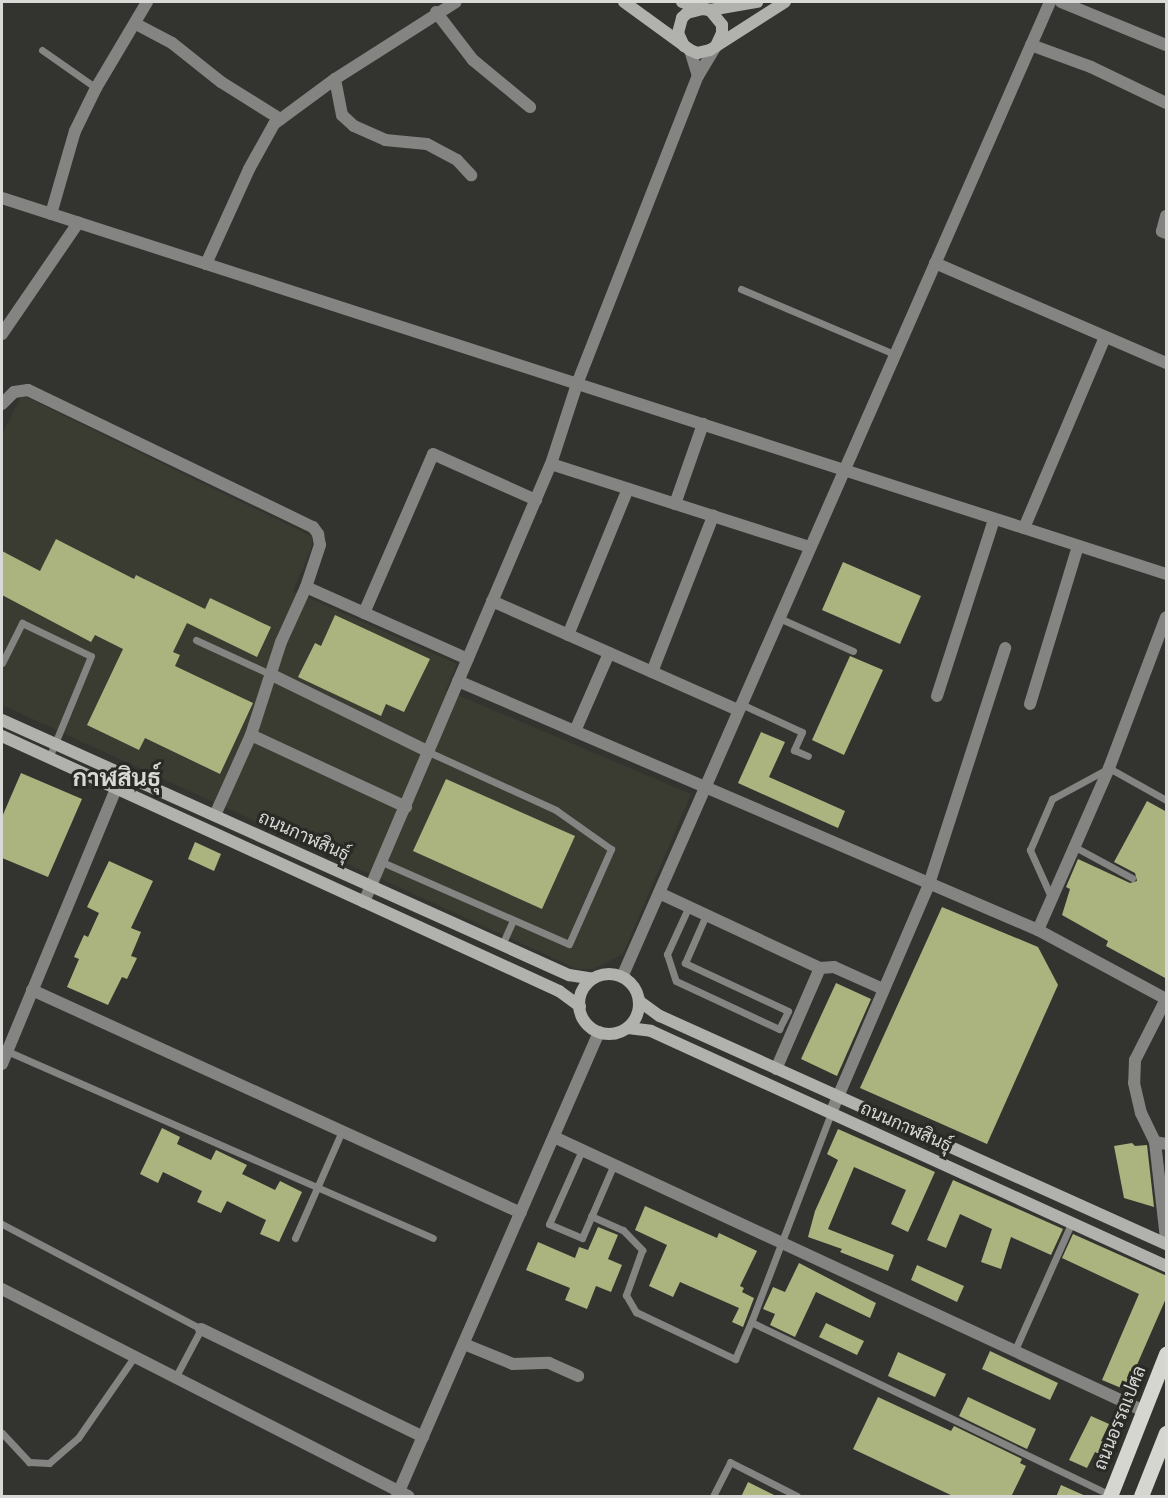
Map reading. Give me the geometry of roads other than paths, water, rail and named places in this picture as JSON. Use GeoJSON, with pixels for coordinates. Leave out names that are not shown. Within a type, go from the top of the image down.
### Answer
{"type":"FeatureCollection","features":[{"type":"Feature","properties":{"kind":"main road"},"geometry":{"type":"LineString","coordinates":[[624,2],[687,49],[704,52],[785,2]]}},
{"type":"Feature","properties":{"kind":"main road"},"geometry":{"type":"LineString","coordinates":[[682,2],[712,6]]}},
{"type":"Feature","properties":{"kind":"main road"},"geometry":{"type":"LineString","coordinates":[[687,49],[678,33],[682,18],[694,9],[757,2]]}},
{"type":"Feature","properties":{"kind":"main road"},"geometry":{"type":"LineString","coordinates":[[712,6],[722,26],[722,33],[716,46]]}},
{"type":"Feature","properties":{"kind":"main road","name":"ถนนกาฬสินธุ์"},"geometry":{"type":"LineString","coordinates":[[2,720],[568,975],[592,979]]}},
{"type":"Feature","properties":{"kind":"main road","name":"ถนนกาฬสินธุ์"},"geometry":{"type":"LineString","coordinates":[[2,736],[559,991],[580,1006]]}},
{"type":"Feature","properties":{"kind":"main road"},"geometry":{"type":"LineString","coordinates":[[608,974],[622,977],[636,991],[639,1011],[628,1028],[619,1033],[599,1032],[584,1020],[580,1006],[581,993],[592,979],[608,974]]}},
{"type":"Feature","properties":{"kind":"main road","name":"ถนนกาฬสินธุ์"},"geometry":{"type":"LineString","coordinates":[[639,1001],[660,1016],[1167,1244]]}},
{"type":"Feature","properties":{"kind":"main road","name":"ถนนกาฬสินธุ์"},"geometry":{"type":"LineString","coordinates":[[628,1028],[651,1031],[1167,1266]]}},
{"type":"Feature","properties":{"kind":"main road","name":"ถนนอรรถเปศล"},"geometry":{"type":"LineString","coordinates":[[1110,1496],[1167,1354]]}},
{"type":"Feature","properties":{"kind":"main road"},"geometry":{"type":"LineString","coordinates":[[1141,1497],[1167,1433]]}},
{"type":"Feature","properties":{"kind":"street"},"geometry":{"type":"LineString","coordinates":[[51,214],[75,131],[96,88],[147,2]]}},
{"type":"Feature","properties":{"kind":"street"},"geometry":{"type":"LineString","coordinates":[[206,264],[249,169],[280,119],[335,79],[436,12],[456,2]]}},
{"type":"Feature","properties":{"kind":"street"},"geometry":{"type":"LineString","coordinates":[[622,977],[1050,2]]}},
{"type":"Feature","properties":{"kind":"street"},"geometry":{"type":"LineString","coordinates":[[1061,2],[1167,45]]}},
{"type":"Feature","properties":{"kind":"street"},"geometry":{"type":"LineString","coordinates":[[436,12],[473,60],[530,107]]}},
{"type":"Feature","properties":{"kind":"street"},"geometry":{"type":"LineString","coordinates":[[136,24],[172,43],[221,82],[280,119]]}},
{"type":"Feature","properties":{"kind":"street"},"geometry":{"type":"LineString","coordinates":[[1031,45],[1091,67],[1167,103]]}},
{"type":"Feature","properties":{"kind":"street"},"geometry":{"type":"LineString","coordinates":[[364,902],[551,464],[577,384],[698,76],[716,46]]}},
{"type":"Feature","properties":{"kind":"street"},"geometry":{"type":"LineString","coordinates":[[687,49],[698,76]]}},
{"type":"Feature","properties":{"kind":"street"},"geometry":{"type":"LineString","coordinates":[[335,79],[342,115],[354,126],[385,140],[427,144],[457,160],[471,175]]}},
{"type":"Feature","properties":{"kind":"street"},"geometry":{"type":"LineString","coordinates":[[2,198],[1167,574]]}},
{"type":"Feature","properties":{"kind":"street"},"geometry":{"type":"LineString","coordinates":[[1167,216],[1162,231],[1167,233]]}},
{"type":"Feature","properties":{"kind":"street"},"geometry":{"type":"LineString","coordinates":[[2,334],[78,223]]}},
{"type":"Feature","properties":{"kind":"street"},"geometry":{"type":"LineString","coordinates":[[935,263],[1167,363]]}},
{"type":"Feature","properties":{"kind":"street"},"geometry":{"type":"LineString","coordinates":[[1024,528],[1105,337]]}},
{"type":"Feature","properties":{"kind":"street"},"geometry":{"type":"LineString","coordinates":[[2,404],[14,392],[28,390],[313,527],[318,534],[320,545],[306,587],[280,642],[251,735],[215,815]]}},
{"type":"Feature","properties":{"kind":"street"},"geometry":{"type":"LineString","coordinates":[[675,504],[703,424]]}},
{"type":"Feature","properties":{"kind":"street"},"geometry":{"type":"LineString","coordinates":[[364,613],[434,454],[536,500]]}},
{"type":"Feature","properties":{"kind":"street"},"geometry":{"type":"LineString","coordinates":[[551,464],[810,547]]}},
{"type":"Feature","properties":{"kind":"street"},"geometry":{"type":"LineString","coordinates":[[568,635],[628,489]]}},
{"type":"Feature","properties":{"kind":"street"},"geometry":{"type":"LineString","coordinates":[[652,672],[713,516]]}},
{"type":"Feature","properties":{"kind":"street"},"geometry":{"type":"LineString","coordinates":[[937,696],[994,519]]}},
{"type":"Feature","properties":{"kind":"street"},"geometry":{"type":"LineString","coordinates":[[1030,704],[1078,546]]}},
{"type":"Feature","properties":{"kind":"street"},"geometry":{"type":"LineString","coordinates":[[306,587],[468,659]]}},
{"type":"Feature","properties":{"kind":"street"},"geometry":{"type":"LineString","coordinates":[[492,601],[652,672],[740,707]]}},
{"type":"Feature","properties":{"kind":"street"},"geometry":{"type":"LineString","coordinates":[[1038,930],[1109,768],[1167,617]]}},
{"type":"Feature","properties":{"kind":"street"},"geometry":{"type":"LineString","coordinates":[[831,1113],[929,884],[1005,648]]}},
{"type":"Feature","properties":{"kind":"street"},"geometry":{"type":"LineString","coordinates":[[575,731],[609,653]]}},
{"type":"Feature","properties":{"kind":"street"},"geometry":{"type":"LineString","coordinates":[[270,674],[429,752]]}},
{"type":"Feature","properties":{"kind":"street"},"geometry":{"type":"LineString","coordinates":[[458,681],[706,785],[1038,930],[1167,999],[1134,1060],[1134,1083],[1141,1113],[1161,1143],[1167,1239]]}},
{"type":"Feature","properties":{"kind":"street"},"geometry":{"type":"LineString","coordinates":[[251,735],[406,807]]}},
{"type":"Feature","properties":{"kind":"street"},"geometry":{"type":"LineString","coordinates":[[2,1064],[116,789]]}},
{"type":"Feature","properties":{"kind":"street"},"geometry":{"type":"LineString","coordinates":[[659,893],[820,968],[834,967],[883,988]]}},
{"type":"Feature","properties":{"kind":"street"},"geometry":{"type":"LineString","coordinates":[[776,1069],[820,968]]}},
{"type":"Feature","properties":{"kind":"street"},"geometry":{"type":"LineString","coordinates":[[32,990],[521,1213]]}},
{"type":"Feature","properties":{"kind":"street"},"geometry":{"type":"LineString","coordinates":[[2,1289],[401,1495],[423,1437],[599,1032]]}},
{"type":"Feature","properties":{"kind":"street"},"geometry":{"type":"LineString","coordinates":[[554,1137],[1144,1411]]}},
{"type":"Feature","properties":{"kind":"street"},"geometry":{"type":"LineString","coordinates":[[201,1329],[423,1437]]}},
{"type":"Feature","properties":{"kind":"street"},"geometry":{"type":"LineString","coordinates":[[464,1344],[513,1364],[549,1363],[578,1376]]}},
{"type":"Feature","properties":{"kind":"lane"},"geometry":{"type":"LineString","coordinates":[[42,50],[96,88]]}},
{"type":"Feature","properties":{"kind":"lane"},"geometry":{"type":"LineString","coordinates":[[741,289],[894,354]]}},
{"type":"Feature","properties":{"kind":"lane"},"geometry":{"type":"LineString","coordinates":[[779,618],[853,651]]}},
{"type":"Feature","properties":{"kind":"lane"},"geometry":{"type":"LineString","coordinates":[[2,663],[22,623],[91,656],[49,758]]}},
{"type":"Feature","properties":{"kind":"lane"},"geometry":{"type":"LineString","coordinates":[[196,640],[270,674]]}},
{"type":"Feature","properties":{"kind":"lane"},"geometry":{"type":"LineString","coordinates":[[740,707],[802,732],[794,750],[808,756]]}},
{"type":"Feature","properties":{"kind":"lane"},"geometry":{"type":"LineString","coordinates":[[382,862],[569,945],[610,849],[556,810],[429,752]]}},
{"type":"Feature","properties":{"kind":"lane"},"geometry":{"type":"LineString","coordinates":[[1052,899],[1030,850],[1052,799],[1109,768],[1167,800]]}},
{"type":"Feature","properties":{"kind":"lane"},"geometry":{"type":"LineString","coordinates":[[1075,847],[1132,878]]}},
{"type":"Feature","properties":{"kind":"lane"},"geometry":{"type":"LineString","coordinates":[[688,906],[667,954],[676,981],[779,1029],[788,1011],[685,963],[706,915]]}},
{"type":"Feature","properties":{"kind":"lane"},"geometry":{"type":"LineString","coordinates":[[502,945],[513,920]]}},
{"type":"Feature","properties":{"kind":"lane"},"geometry":{"type":"LineString","coordinates":[[7,1051],[433,1238]]}},
{"type":"Feature","properties":{"kind":"lane"},"geometry":{"type":"LineString","coordinates":[[591,1216],[623,1230],[642,1250],[626,1295],[636,1312],[735,1359],[782,1244],[831,1113]]}},
{"type":"Feature","properties":{"kind":"lane"},"geometry":{"type":"LineString","coordinates":[[295,1238],[342,1131]]}},
{"type":"Feature","properties":{"kind":"lane"},"geometry":{"type":"LineString","coordinates":[[582,1150],[549,1224],[582,1238],[614,1164]]}},
{"type":"Feature","properties":{"kind":"lane"},"geometry":{"type":"LineString","coordinates":[[1014,1352],[1072,1222]]}},
{"type":"Feature","properties":{"kind":"lane"},"geometry":{"type":"LineString","coordinates":[[2,1224],[201,1329],[175,1377]]}},
{"type":"Feature","properties":{"kind":"lane"},"geometry":{"type":"LineString","coordinates":[[751,1322],[1110,1496]]}},
{"type":"Feature","properties":{"kind":"lane"},"geometry":{"type":"LineString","coordinates":[[2,1433],[29,1462],[49,1463],[78,1438],[134,1357]]}},
{"type":"Feature","properties":{"kind":"lane"},"geometry":{"type":"LineString","coordinates":[[713,1497],[730,1462],[797,1497]]}},
{"type":"Feature","properties":{"kind":"district","name":"กาฬสินธุ์"},"geometry":{"type":"Point","coordinates":[117,779]}}]}
